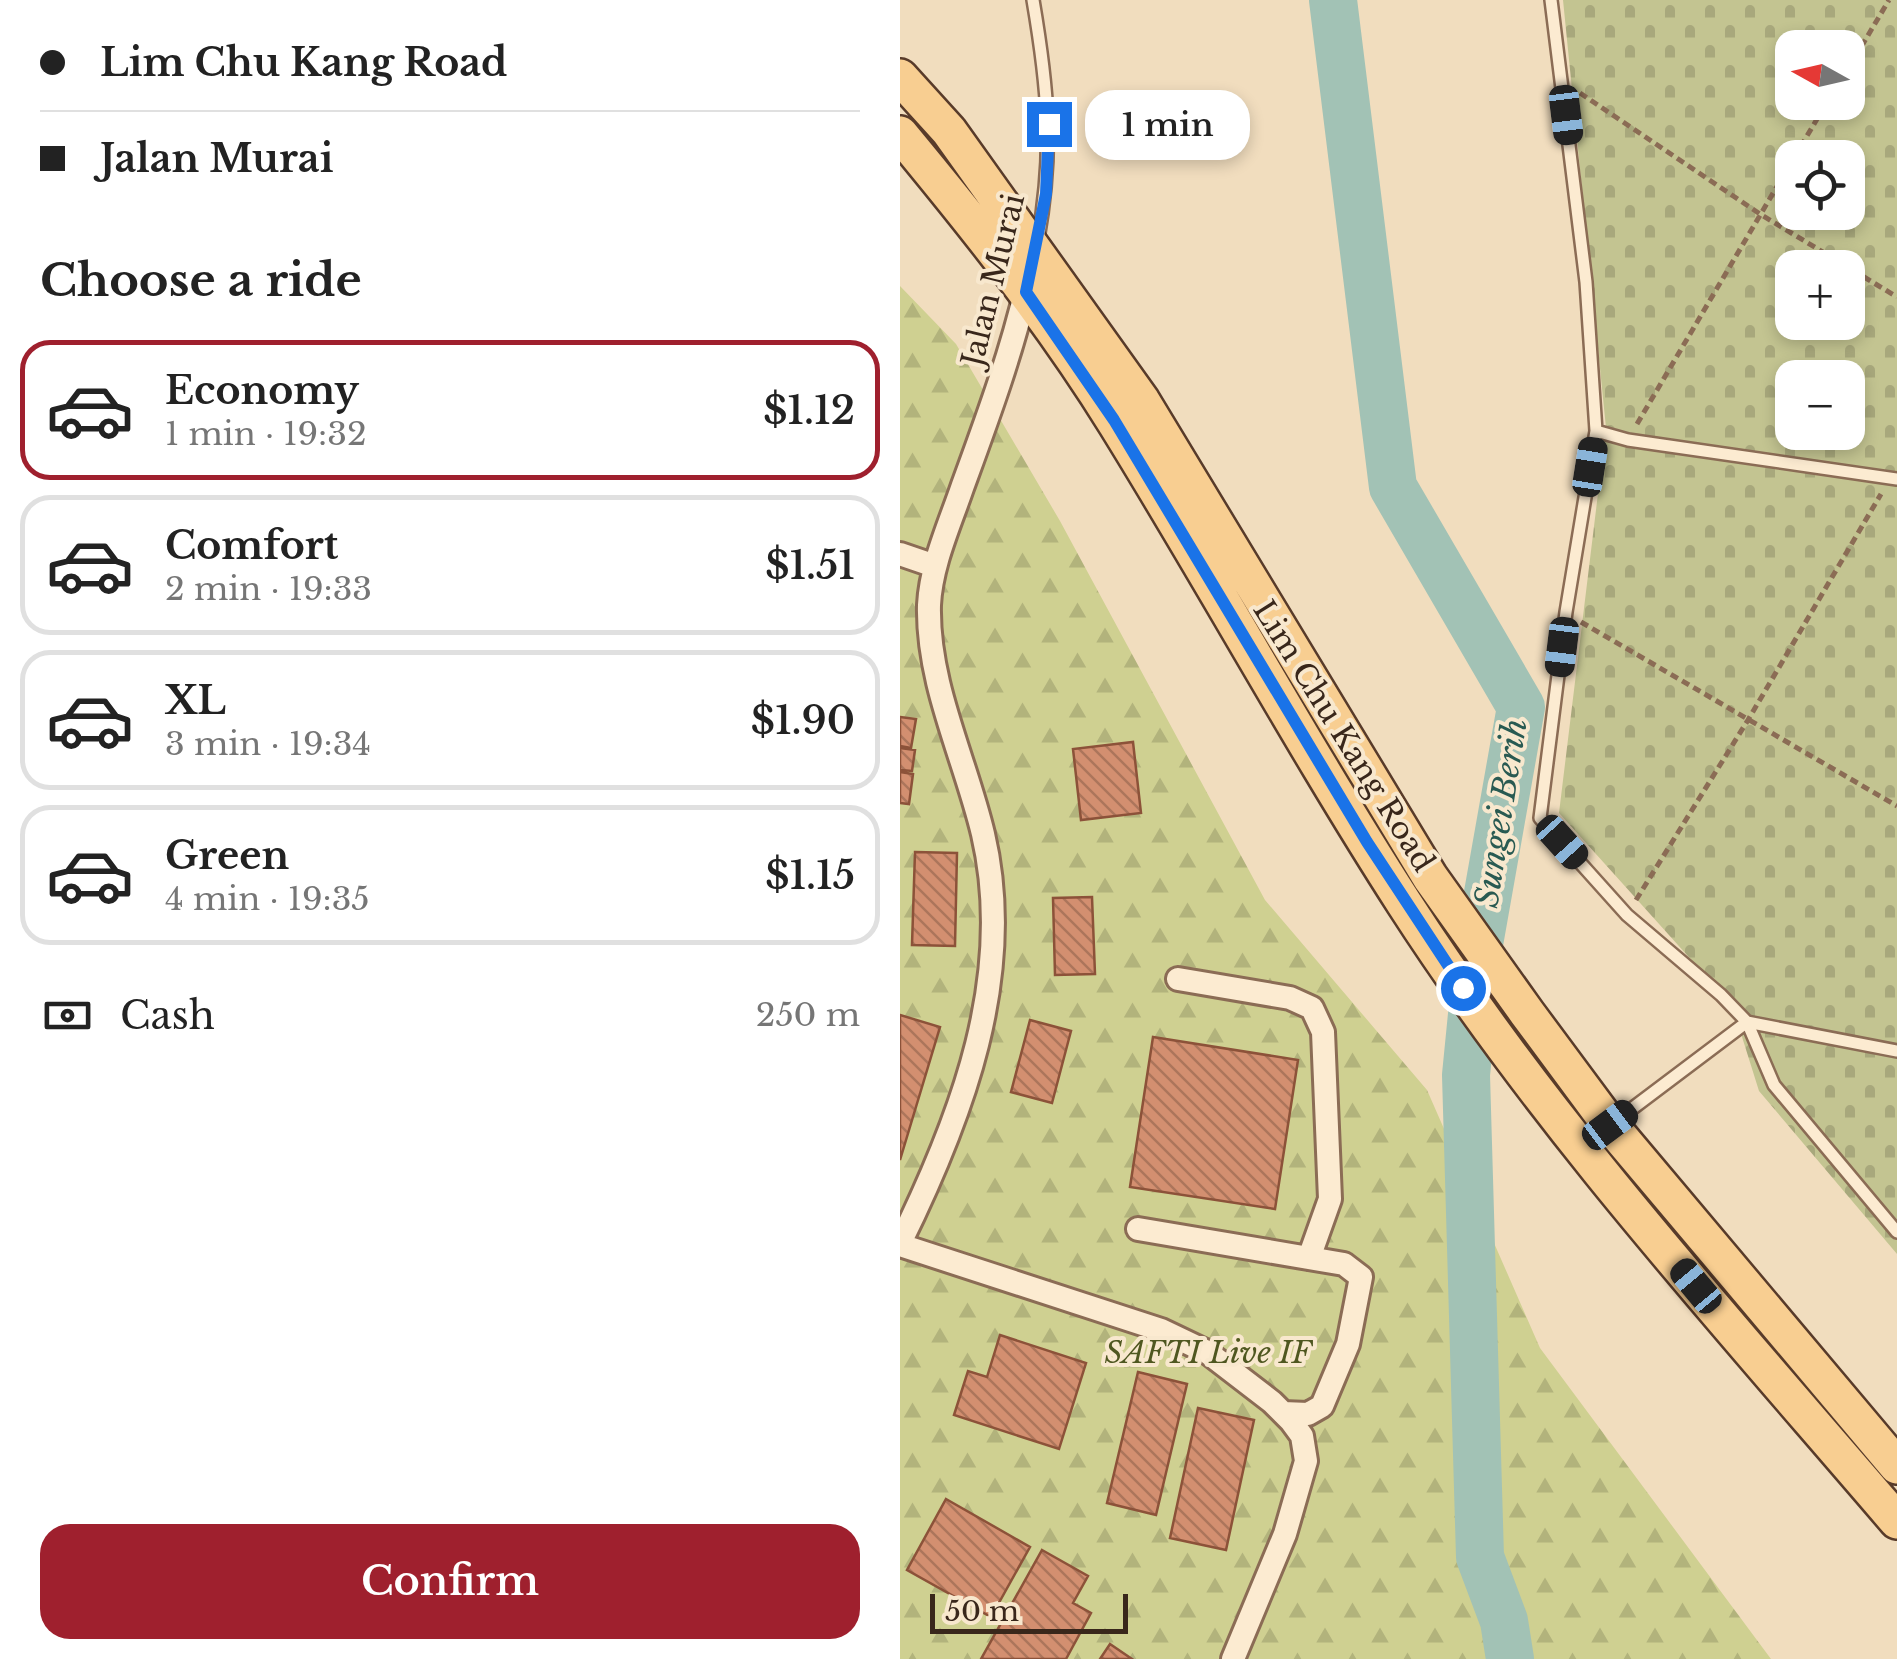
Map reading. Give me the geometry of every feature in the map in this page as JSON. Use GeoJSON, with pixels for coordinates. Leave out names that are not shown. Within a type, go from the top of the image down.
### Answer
{"type":"FeatureCollection","features":[{"type":"Feature","properties":{"kind":"main road","name":"Lim Chu Kang Road"},"geometry":{"type":"LineString","coordinates":[[900,77],[949,131],[1142,401],[1430,877],[1527,1013],[1610,1125],[1897,1466]]}},
{"type":"Feature","properties":{"kind":"main road"},"geometry":{"type":"LineString","coordinates":[[949,131],[965,168],[965,183],[952,197]]}},
{"type":"Feature","properties":{"kind":"main road","name":"Lim Chu Kang Road"},"geometry":{"type":"LineString","coordinates":[[900,134],[1026,292],[1114,420],[1405,904],[1502,1044],[1592,1164],[1897,1521]]}},
{"type":"Feature","properties":{"kind":"main road"},"geometry":{"type":"LineString","coordinates":[[1252,655],[1242,626],[1242,608],[1245,598],[1255,591]]}},
{"type":"Feature","properties":{"kind":"street","name":"Jalan Murai"},"geometry":{"type":"LineString","coordinates":[[902,1235],[958,1106],[981,1032],[991,982],[992,930],[983,835],[932,654],[929,602],[935,566],[999,384],[1035,252]]}},
{"type":"Feature","properties":{"kind":"street"},"geometry":{"type":"LineString","coordinates":[[900,554],[935,566]]}},
{"type":"Feature","properties":{"kind":"street"},"geometry":{"type":"LineString","coordinates":[[1178,979],[1290,998],[1312,1008],[1323,1032],[1330,1199],[1308,1258]]}},
{"type":"Feature","properties":{"kind":"street"},"geometry":{"type":"LineString","coordinates":[[1138,1229],[1344,1264],[1361,1278],[1348,1344],[1322,1406],[1308,1414],[1283,1413]]}},
{"type":"Feature","properties":{"kind":"street"},"geometry":{"type":"LineString","coordinates":[[902,1235],[1161,1330],[1207,1352],[1283,1413],[1302,1436],[1306,1461],[1285,1534],[1233,1659]]}},
{"type":"Feature","properties":{"kind":"lane","name":"Jalan Murai"},"geometry":{"type":"LineString","coordinates":[[1033,0],[1049,102],[1050,146],[1035,252]]}},
{"type":"Feature","properties":{"kind":"lane"},"geometry":{"type":"LineString","coordinates":[[1552,0],[1586,282],[1596,431],[1566,612],[1540,818],[1627,915],[1748,1022],[1774,1085],[1897,1232]]}},
{"type":"Feature","properties":{"kind":"lane"},"geometry":{"type":"LineString","coordinates":[[1596,431],[1628,440],[1894,478]]}},
{"type":"Feature","properties":{"kind":"lane"},"geometry":{"type":"LineString","coordinates":[[1610,1125],[1748,1022],[1897,1051]]}},
{"type":"Feature","properties":{"kind":"path"},"geometry":{"type":"LineString","coordinates":[[1865,40],[1888,0]]}},
{"type":"Feature","properties":{"kind":"path"},"geometry":{"type":"LineString","coordinates":[[1562,82],[1760,214],[1897,296]]}},
{"type":"Feature","properties":{"kind":"path"},"geometry":{"type":"LineString","coordinates":[[1628,440],[1775,190]]}},
{"type":"Feature","properties":{"kind":"path"},"geometry":{"type":"LineString","coordinates":[[1627,915],[1894,478]]}},
{"type":"Feature","properties":{"kind":"path"},"geometry":{"type":"LineString","coordinates":[[1566,612],[1897,806]]}},
{"type":"Feature","properties":{"kind":"green space"},"geometry":{"type":"Polygon","coordinates":[[[1563,0],[1897,0],[1897,1254],[1759,1091],[1732,1005],[1559,813],[1606,428],[1563,0]]]}},
{"type":"Feature","properties":{"kind":"green space","name":"SAFTI Live IF"},"geometry":{"type":"Polygon","coordinates":[[[900,286],[956,344],[1060,521],[1265,900],[1427,1090],[1540,1348],[1771,1659],[900,1659],[900,286]]]}},
{"type":"Feature","properties":{"kind":"building"},"geometry":{"type":"Polygon","coordinates":[[[900,717],[916,719],[911,748],[900,746],[900,717]]]}},
{"type":"Feature","properties":{"kind":"building"},"geometry":{"type":"Polygon","coordinates":[[[1133,742],[1141,813],[1081,820],[1073,749],[1133,742]]]}},
{"type":"Feature","properties":{"kind":"building"},"geometry":{"type":"Polygon","coordinates":[[[900,748],[915,750],[912,771],[900,770],[900,748]]]}},
{"type":"Feature","properties":{"kind":"building"},"geometry":{"type":"Polygon","coordinates":[[[900,772],[913,774],[909,804],[900,803],[900,772]]]}},
{"type":"Feature","properties":{"kind":"building"},"geometry":{"type":"Polygon","coordinates":[[[915,852],[957,853],[955,946],[912,945],[915,852]]]}},
{"type":"Feature","properties":{"kind":"building"},"geometry":{"type":"Polygon","coordinates":[[[1092,897],[1095,974],[1055,975],[1053,898],[1092,897]]]}},
{"type":"Feature","properties":{"kind":"building"},"geometry":{"type":"Polygon","coordinates":[[[900,1015],[940,1027],[900,1160],[900,1015]]]}},
{"type":"Feature","properties":{"kind":"building"},"geometry":{"type":"Polygon","coordinates":[[[1030,1020],[1071,1031],[1052,1103],[1011,1092],[1030,1020]]]}},
{"type":"Feature","properties":{"kind":"building"},"geometry":{"type":"Polygon","coordinates":[[[1153,1037],[1298,1060],[1275,1209],[1130,1187],[1153,1037]]]}},
{"type":"Feature","properties":{"kind":"building"},"geometry":{"type":"Polygon","coordinates":[[[1000,1335],[1086,1363],[1059,1449],[954,1415],[968,1371],[987,1377],[1000,1335]]]}},
{"type":"Feature","properties":{"kind":"building"},"geometry":{"type":"Polygon","coordinates":[[[1138,1372],[1187,1384],[1156,1515],[1107,1503],[1138,1372]]]}},
{"type":"Feature","properties":{"kind":"building"},"geometry":{"type":"Polygon","coordinates":[[[1198,1408],[1254,1420],[1226,1550],[1170,1538],[1198,1408]]]}},
{"type":"Feature","properties":{"kind":"building"},"geometry":{"type":"Polygon","coordinates":[[[946,1499],[1030,1547],[991,1617],[907,1570],[946,1499]]]}},
{"type":"Feature","properties":{"kind":"building"},"geometry":{"type":"Polygon","coordinates":[[[1042,1550],[1088,1576],[1073,1603],[1091,1613],[1066,1659],[981,1659],[1042,1550]]]}},
{"type":"Feature","properties":{"kind":"building"},"geometry":{"type":"Polygon","coordinates":[[[1110,1644],[1132,1659],[1100,1659],[1110,1644]]]}},
{"type":"Feature","properties":{"kind":"waterway","name":"Sungei Berih"},"geometry":{"type":"LineString","coordinates":[[1333,0],[1393,487],[1521,707],[1479,944],[1466,1075],[1480,1557],[1504,1621],[1510,1659]]}},
{"type":"Feature","properties":{"kind":"route"},"geometry":{"type":"LineString","coordinates":[[1049,124],[1046,194],[1026,292],[1114,420],[1252,655],[1405,904],[1463,988]]}}]}
